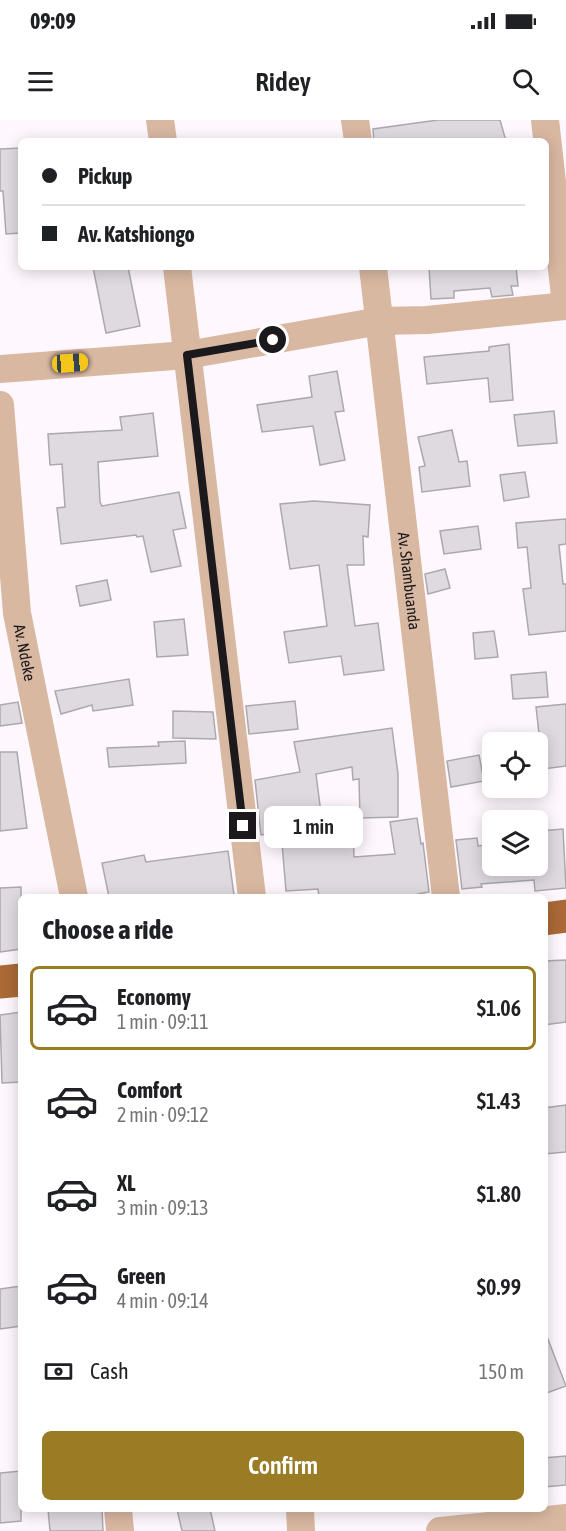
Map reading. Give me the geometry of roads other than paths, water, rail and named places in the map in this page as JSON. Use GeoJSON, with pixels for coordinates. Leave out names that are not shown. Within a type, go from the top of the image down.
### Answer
{"type":"FeatureCollection","features":[{"type":"Feature","properties":{"kind":"highway"},"geometry":{"type":"LineString","coordinates":[[548,918],[566,916]]}},
{"type":"Feature","properties":{"kind":"highway"},"geometry":{"type":"LineString","coordinates":[[0,982],[18,980]]}},
{"type":"Feature","properties":{"kind":"street"},"geometry":{"type":"LineString","coordinates":[[160,120],[163,138]]}},
{"type":"Feature","properties":{"kind":"street"},"geometry":{"type":"LineString","coordinates":[[355,120],[358,138]]}},
{"type":"Feature","properties":{"kind":"street"},"geometry":{"type":"LineString","coordinates":[[544,120],[546,138]]}},
{"type":"Feature","properties":{"kind":"street"},"geometry":{"type":"LineString","coordinates":[[0,369],[187,355],[380,321],[427,320],[566,306],[549,162]]}},
{"type":"Feature","properties":{"kind":"street"},"geometry":{"type":"LineString","coordinates":[[177,270],[252,894]]}},
{"type":"Feature","properties":{"kind":"street","name":"Av. Shambuanda"},"geometry":{"type":"LineString","coordinates":[[373,270],[446,894]]}},
{"type":"Feature","properties":{"kind":"street","name":"Av. Ndeke"},"geometry":{"type":"LineString","coordinates":[[0,405],[17,613],[73,894]]}},
{"type":"Feature","properties":{"kind":"street"},"geometry":{"type":"LineString","coordinates":[[118,1512],[120,1531]]}},
{"type":"Feature","properties":{"kind":"street"},"geometry":{"type":"LineString","coordinates":[[300,1512],[301,1531]]}},
{"type":"Feature","properties":{"kind":"street"},"geometry":{"type":"LineString","coordinates":[[440,1531],[499,1521],[566,1518]]}}]}
